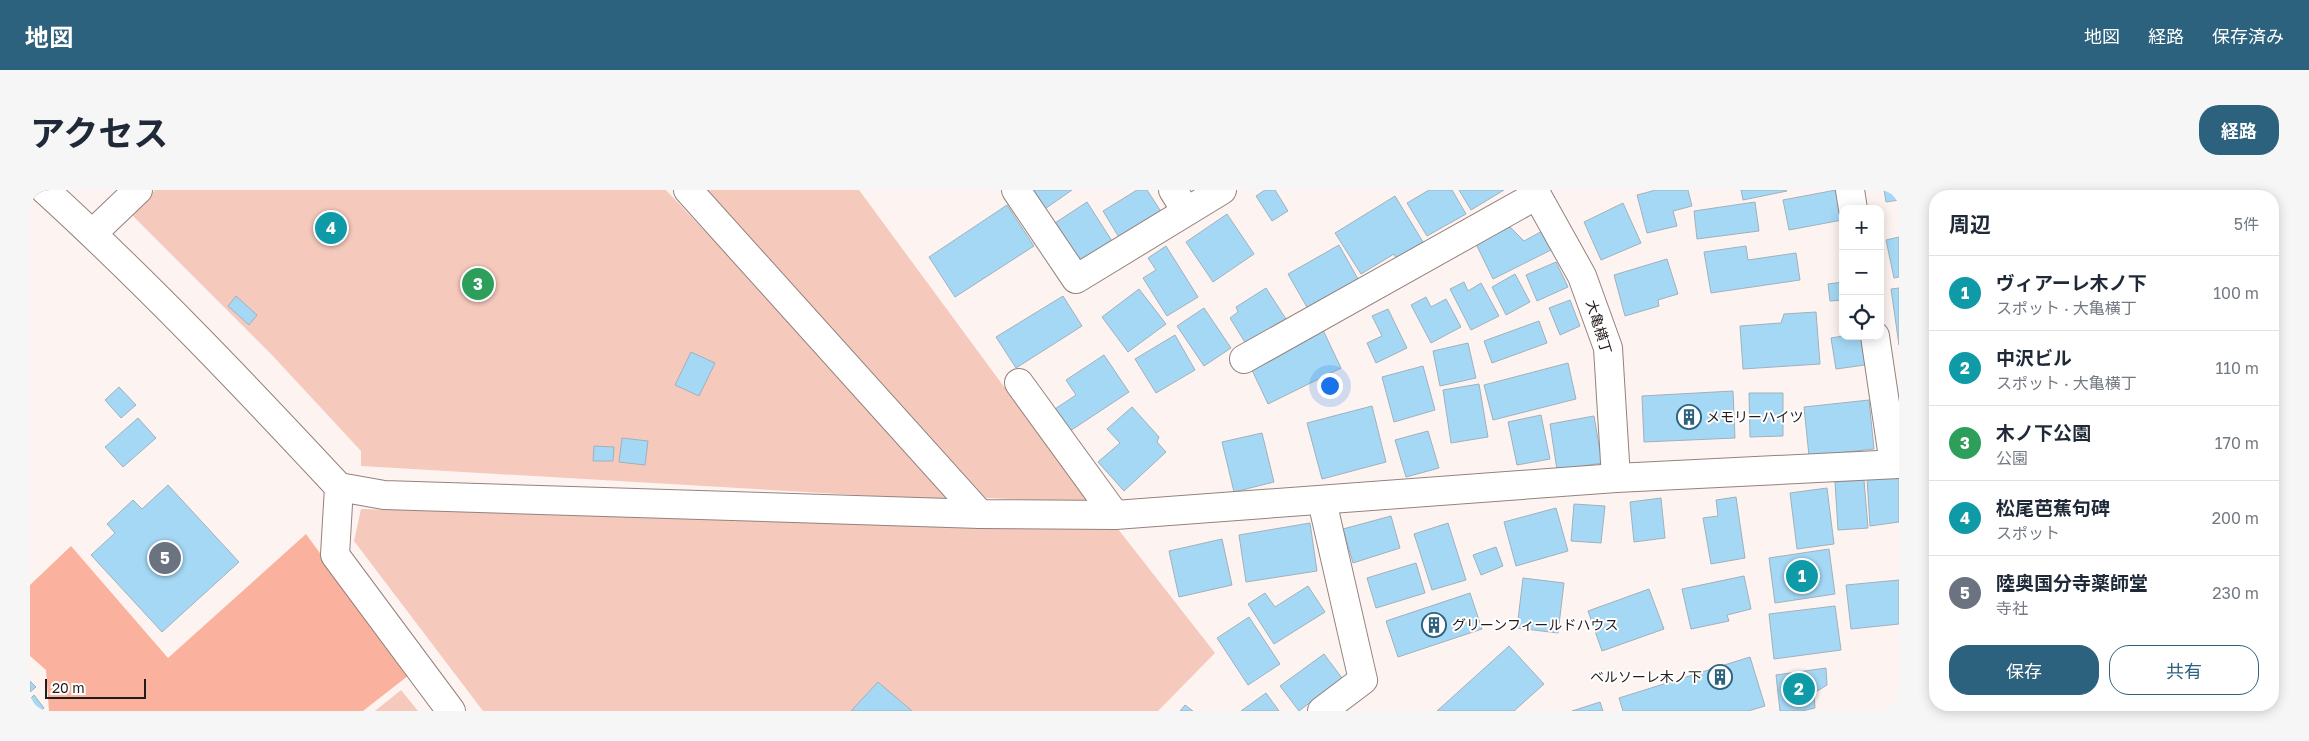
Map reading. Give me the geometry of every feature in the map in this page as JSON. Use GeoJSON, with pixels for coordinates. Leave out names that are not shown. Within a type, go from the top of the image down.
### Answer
{"type":"FeatureCollection","features":[{"type":"Feature","properties":{"kind":"street"},"geometry":{"type":"LineString","coordinates":[[45,190],[198,336],[339,487],[384,495],[980,514],[1116,515],[1616,478],[1896,464],[1890,372],[1876,340]]}},
{"type":"Feature","properties":{"kind":"street"},"geometry":{"type":"LineString","coordinates":[[92,233],[138,190]]}},
{"type":"Feature","properties":{"kind":"street"},"geometry":{"type":"LineString","coordinates":[[688,190],[980,514]]}},
{"type":"Feature","properties":{"kind":"street"},"geometry":{"type":"LineString","coordinates":[[1016,190],[1076,278],[1180,201],[1222,190]]}},
{"type":"Feature","properties":{"kind":"street"},"geometry":{"type":"LineString","coordinates":[[1850,190],[1852,205]]}},
{"type":"Feature","properties":{"kind":"street"},"geometry":{"type":"LineString","coordinates":[[1244,359],[1536,193]]}},
{"type":"Feature","properties":{"kind":"street","name":"大亀横丁"},"geometry":{"type":"LineString","coordinates":[[1536,193],[1582,276],[1608,348],[1616,478]]}},
{"type":"Feature","properties":{"kind":"street"},"geometry":{"type":"LineString","coordinates":[[1020,384],[1116,515]]}},
{"type":"Feature","properties":{"kind":"street"},"geometry":{"type":"LineString","coordinates":[[339,487],[335,555],[451,711]]}},
{"type":"Feature","properties":{"kind":"street"},"geometry":{"type":"LineString","coordinates":[[1322,501],[1363,680],[1322,711]]}},
{"type":"Feature","properties":{"kind":"shaded area"},"geometry":{"type":"Polygon","coordinates":[[[155,190],[666,190],[960,501],[361,466],[361,451],[271,354],[131,214],[155,190]]]}},
{"type":"Feature","properties":{"kind":"shaded area"},"geometry":{"type":"Polygon","coordinates":[[[707,190],[859,190],[1089,502],[986,498],[707,190]]]}},
{"type":"Feature","properties":{"kind":"shaded area"},"geometry":{"type":"Polygon","coordinates":[[[361,509],[1118,529],[1215,653],[1158,711],[483,711],[354,541],[361,509]]]}},
{"type":"Feature","properties":{"kind":"shaded area"},"geometry":{"type":"Polygon","coordinates":[[[306,534],[409,675],[363,711],[49,711],[46,670],[30,656],[30,585],[71,546],[168,658],[306,534]]]}},
{"type":"Feature","properties":{"kind":"shaded area"},"geometry":{"type":"Polygon","coordinates":[[[401,690],[418,711],[375,711],[401,690]]]}},
{"type":"Feature","properties":{"kind":"building"},"geometry":{"type":"Polygon","coordinates":[[[1028,190],[1072,190],[1042,211],[1028,190]]]}},
{"type":"Feature","properties":{"kind":"building"},"geometry":{"type":"Polygon","coordinates":[[[1137,190],[1147,190],[1162,213],[1120,239],[1103,211],[1137,190]]]}},
{"type":"Feature","properties":{"kind":"building"},"geometry":{"type":"Polygon","coordinates":[[[1265,190],[1275,190],[1288,211],[1272,221],[1256,196],[1265,190]]]}},
{"type":"Feature","properties":{"kind":"building"},"geometry":{"type":"Polygon","coordinates":[[[1429,190],[1452,190],[1466,214],[1427,236],[1407,203],[1429,190]]]}},
{"type":"Feature","properties":{"kind":"building"},"geometry":{"type":"Polygon","coordinates":[[[1459,190],[1504,190],[1471,210],[1459,190]]]}},
{"type":"Feature","properties":{"kind":"building"},"geometry":{"type":"Polygon","coordinates":[[[1656,190],[1688,190],[1692,206],[1673,211],[1677,226],[1647,233],[1637,195],[1656,190]]]}},
{"type":"Feature","properties":{"kind":"building"},"geometry":{"type":"Polygon","coordinates":[[[1741,190],[1786,190],[1787,191],[1743,200],[1741,190]]]}},
{"type":"Feature","properties":{"kind":"building"},"geometry":{"type":"Polygon","coordinates":[[[1836,190],[1839,205],[1839,221],[1789,230],[1783,200],[1836,190]]]}},
{"type":"Feature","properties":{"kind":"building"},"geometry":{"type":"Polygon","coordinates":[[[1884,190],[1899,190],[1899,200],[1886,202],[1884,190]]]}},
{"type":"Feature","properties":{"kind":"building"},"geometry":{"type":"Polygon","coordinates":[[[1395,196],[1423,242],[1396,258],[1394,254],[1361,274],[1335,233],[1395,196]]]}},
{"type":"Feature","properties":{"kind":"building"},"geometry":{"type":"Polygon","coordinates":[[[1087,202],[1112,241],[1080,262],[1055,223],[1087,202]]]}},
{"type":"Feature","properties":{"kind":"building"},"geometry":{"type":"Polygon","coordinates":[[[1755,202],[1759,231],[1697,239],[1694,211],[1755,202]]]}},
{"type":"Feature","properties":{"kind":"building"},"geometry":{"type":"Polygon","coordinates":[[[1623,203],[1641,243],[1601,260],[1584,222],[1623,203]]]}},
{"type":"Feature","properties":{"kind":"building"},"geometry":{"type":"Polygon","coordinates":[[[1007,205],[1034,246],[955,297],[929,257],[1007,205]]]}},
{"type":"Feature","properties":{"kind":"building"},"geometry":{"type":"Polygon","coordinates":[[[1227,214],[1254,254],[1213,282],[1186,242],[1227,214]]]}},
{"type":"Feature","properties":{"kind":"building"},"geometry":{"type":"Polygon","coordinates":[[[1510,227],[1524,241],[1546,229],[1555,248],[1493,279],[1476,244],[1510,227]]]}},
{"type":"Feature","properties":{"kind":"building"},"geometry":{"type":"Polygon","coordinates":[[[1899,237],[1899,277],[1894,278],[1886,240],[1899,237]]]}},
{"type":"Feature","properties":{"kind":"building"},"geometry":{"type":"Polygon","coordinates":[[[1339,245],[1358,279],[1308,309],[1288,274],[1339,245]]]}},
{"type":"Feature","properties":{"kind":"building"},"geometry":{"type":"Polygon","coordinates":[[[1166,246],[1198,297],[1167,316],[1143,278],[1156,270],[1148,258],[1166,246]]]}},
{"type":"Feature","properties":{"kind":"building"},"geometry":{"type":"Polygon","coordinates":[[[1746,246],[1748,260],[1796,253],[1800,280],[1711,293],[1704,252],[1746,246]]]}},
{"type":"Feature","properties":{"kind":"building"},"geometry":{"type":"Polygon","coordinates":[[[1667,259],[1678,294],[1658,300],[1659,306],[1625,316],[1614,275],[1667,259]]]}},
{"type":"Feature","properties":{"kind":"building"},"geometry":{"type":"Polygon","coordinates":[[[1556,262],[1568,287],[1537,301],[1526,275],[1556,262]]]}},
{"type":"Feature","properties":{"kind":"building"},"geometry":{"type":"Polygon","coordinates":[[[1515,274],[1530,302],[1506,315],[1492,287],[1515,274]]]}},
{"type":"Feature","properties":{"kind":"building"},"geometry":{"type":"Polygon","coordinates":[[[1464,282],[1468,291],[1481,283],[1499,316],[1471,330],[1450,289],[1464,282]]]}},
{"type":"Feature","properties":{"kind":"building"},"geometry":{"type":"Polygon","coordinates":[[[1839,283],[1839,300],[1830,301],[1828,284],[1839,283]]]}},
{"type":"Feature","properties":{"kind":"building"},"geometry":{"type":"Polygon","coordinates":[[[1266,288],[1286,319],[1246,344],[1230,318],[1238,312],[1236,307],[1266,288]]]}},
{"type":"Feature","properties":{"kind":"building"},"geometry":{"type":"Polygon","coordinates":[[[1899,288],[1899,345],[1891,289],[1899,288]]]}},
{"type":"Feature","properties":{"kind":"building"},"geometry":{"type":"Polygon","coordinates":[[[1139,289],[1166,324],[1128,352],[1102,317],[1139,289]]]}},
{"type":"Feature","properties":{"kind":"building"},"geometry":{"type":"Polygon","coordinates":[[[236,296],[257,315],[249,325],[228,306],[236,296]]]}},
{"type":"Feature","properties":{"kind":"building"},"geometry":{"type":"Polygon","coordinates":[[[1063,296],[1082,326],[1016,368],[996,337],[1063,296]]]}},
{"type":"Feature","properties":{"kind":"building"},"geometry":{"type":"Polygon","coordinates":[[[1426,297],[1431,307],[1446,299],[1461,327],[1431,343],[1411,305],[1426,297]]]}},
{"type":"Feature","properties":{"kind":"building"},"geometry":{"type":"Polygon","coordinates":[[[1570,300],[1580,326],[1560,335],[1549,308],[1570,300]]]}},
{"type":"Feature","properties":{"kind":"building"},"geometry":{"type":"Polygon","coordinates":[[[1204,308],[1231,348],[1204,366],[1177,326],[1204,308]]]}},
{"type":"Feature","properties":{"kind":"building"},"geometry":{"type":"Polygon","coordinates":[[[1388,309],[1407,348],[1376,363],[1367,343],[1382,336],[1372,316],[1388,309]]]}},
{"type":"Feature","properties":{"kind":"building"},"geometry":{"type":"Polygon","coordinates":[[[1816,312],[1820,364],[1743,369],[1740,326],[1781,323],[1784,314],[1816,312]]]}},
{"type":"Feature","properties":{"kind":"building"},"geometry":{"type":"Polygon","coordinates":[[[1539,321],[1547,343],[1492,363],[1484,341],[1539,321]]]}},
{"type":"Feature","properties":{"kind":"building"},"geometry":{"type":"Polygon","coordinates":[[[1323,330],[1341,368],[1268,404],[1250,366],[1323,330]]]}},
{"type":"Feature","properties":{"kind":"building"},"geometry":{"type":"Polygon","coordinates":[[[1175,335],[1195,370],[1156,393],[1135,359],[1175,335]]]}},
{"type":"Feature","properties":{"kind":"building"},"geometry":{"type":"Polygon","coordinates":[[[1839,337],[1839,340],[1862,340],[1865,365],[1836,369],[1831,338],[1839,337]]]}},
{"type":"Feature","properties":{"kind":"building"},"geometry":{"type":"Polygon","coordinates":[[[1468,343],[1476,378],[1440,386],[1433,351],[1468,343]]]}},
{"type":"Feature","properties":{"kind":"building"},"geometry":{"type":"Polygon","coordinates":[[[691,352],[715,363],[699,396],[675,385],[691,352]]]}},
{"type":"Feature","properties":{"kind":"building"},"geometry":{"type":"Polygon","coordinates":[[[1104,355],[1129,392],[1070,431],[1055,409],[1076,395],[1066,380],[1104,355]]]}},
{"type":"Feature","properties":{"kind":"building"},"geometry":{"type":"Polygon","coordinates":[[[1568,363],[1576,399],[1493,420],[1484,385],[1568,363]]]}},
{"type":"Feature","properties":{"kind":"building"},"geometry":{"type":"Polygon","coordinates":[[[1423,366],[1435,410],[1394,422],[1382,377],[1423,366]]]}},
{"type":"Feature","properties":{"kind":"building"},"geometry":{"type":"Polygon","coordinates":[[[1479,384],[1488,437],[1451,443],[1443,390],[1479,384]]]}},
{"type":"Feature","properties":{"kind":"building"},"geometry":{"type":"Polygon","coordinates":[[[119,387],[136,405],[121,418],[105,400],[119,387]]]}},
{"type":"Feature","properties":{"kind":"building","name":"メモリーハイツ"},"geometry":{"type":"Polygon","coordinates":[[[1733,391],[1735,438],[1644,442],[1642,396],[1733,391]]]}},
{"type":"Feature","properties":{"kind":"building"},"geometry":{"type":"Polygon","coordinates":[[[1749,393],[1783,393],[1783,436],[1750,437],[1749,393]]]}},
{"type":"Feature","properties":{"kind":"building"},"geometry":{"type":"Polygon","coordinates":[[[1869,400],[1874,449],[1809,456],[1804,407],[1869,400]]]}},
{"type":"Feature","properties":{"kind":"building"},"geometry":{"type":"Polygon","coordinates":[[[1372,406],[1386,462],[1322,479],[1307,423],[1372,406]]]}},
{"type":"Feature","properties":{"kind":"building"},"geometry":{"type":"Polygon","coordinates":[[[1132,407],[1159,437],[1157,442],[1166,452],[1124,491],[1098,462],[1120,443],[1107,429],[1132,407]]]}},
{"type":"Feature","properties":{"kind":"building"},"geometry":{"type":"Polygon","coordinates":[[[1541,415],[1550,459],[1517,465],[1508,422],[1541,415]]]}},
{"type":"Feature","properties":{"kind":"building"},"geometry":{"type":"Polygon","coordinates":[[[1594,416],[1602,463],[1557,470],[1550,424],[1594,416]]]}},
{"type":"Feature","properties":{"kind":"building"},"geometry":{"type":"Polygon","coordinates":[[[138,418],[156,438],[123,467],[105,447],[138,418]]]}},
{"type":"Feature","properties":{"kind":"building"},"geometry":{"type":"Polygon","coordinates":[[[1428,431],[1439,468],[1406,477],[1395,440],[1428,431]]]}},
{"type":"Feature","properties":{"kind":"building"},"geometry":{"type":"Polygon","coordinates":[[[1262,433],[1274,482],[1234,492],[1222,442],[1262,433]]]}},
{"type":"Feature","properties":{"kind":"building"},"geometry":{"type":"Polygon","coordinates":[[[622,438],[648,441],[645,465],[619,462],[622,438]]]}},
{"type":"Feature","properties":{"kind":"building"},"geometry":{"type":"Polygon","coordinates":[[[594,446],[614,447],[613,461],[593,461],[594,446]]]}},
{"type":"Feature","properties":{"kind":"building"},"geometry":{"type":"Polygon","coordinates":[[[1899,475],[1899,522],[1870,526],[1867,479],[1899,475]]]}},
{"type":"Feature","properties":{"kind":"building"},"geometry":{"type":"Polygon","coordinates":[[[1864,480],[1868,528],[1838,530],[1835,482],[1864,480]]]}},
{"type":"Feature","properties":{"kind":"building"},"geometry":{"type":"Polygon","coordinates":[[[168,485],[239,562],[162,632],[91,555],[115,533],[107,524],[133,500],[142,509],[168,485]]]}},
{"type":"Feature","properties":{"kind":"building"},"geometry":{"type":"Polygon","coordinates":[[[1827,488],[1834,544],[1797,549],[1790,493],[1827,488]]]}},
{"type":"Feature","properties":{"kind":"building"},"geometry":{"type":"Polygon","coordinates":[[[1736,497],[1745,558],[1711,564],[1703,518],[1718,516],[1716,500],[1736,497]]]}},
{"type":"Feature","properties":{"kind":"building"},"geometry":{"type":"Polygon","coordinates":[[[1661,498],[1665,538],[1634,542],[1630,502],[1661,498]]]}},
{"type":"Feature","properties":{"kind":"building"},"geometry":{"type":"Polygon","coordinates":[[[1574,504],[1605,506],[1601,543],[1571,541],[1574,504]]]}},
{"type":"Feature","properties":{"kind":"building"},"geometry":{"type":"Polygon","coordinates":[[[1556,508],[1568,551],[1516,566],[1504,522],[1556,508]]]}},
{"type":"Feature","properties":{"kind":"building"},"geometry":{"type":"Polygon","coordinates":[[[1391,516],[1400,548],[1353,563],[1343,529],[1391,516]]]}},
{"type":"Feature","properties":{"kind":"building"},"geometry":{"type":"Polygon","coordinates":[[[1310,523],[1317,571],[1246,582],[1239,535],[1310,523]]]}},
{"type":"Feature","properties":{"kind":"building"},"geometry":{"type":"Polygon","coordinates":[[[1448,523],[1466,580],[1432,590],[1414,534],[1448,523]]]}},
{"type":"Feature","properties":{"kind":"building"},"geometry":{"type":"Polygon","coordinates":[[[1222,539],[1232,585],[1179,597],[1169,551],[1222,539]]]}},
{"type":"Feature","properties":{"kind":"building"},"geometry":{"type":"Polygon","coordinates":[[[1496,547],[1503,566],[1481,575],[1473,555],[1496,547]]]}},
{"type":"Feature","properties":{"kind":"building"},"geometry":{"type":"Polygon","coordinates":[[[1829,549],[1835,594],[1775,603],[1769,558],[1829,549]]]}},
{"type":"Feature","properties":{"kind":"building"},"geometry":{"type":"Polygon","coordinates":[[[1416,563],[1425,593],[1376,608],[1367,578],[1416,563]]]}},
{"type":"Feature","properties":{"kind":"building"},"geometry":{"type":"Polygon","coordinates":[[[1744,576],[1751,609],[1727,615],[1729,621],[1691,629],[1682,589],[1744,576]]]}},
{"type":"Feature","properties":{"kind":"building"},"geometry":{"type":"Polygon","coordinates":[[[1523,578],[1564,583],[1558,633],[1517,628],[1523,578]]]}},
{"type":"Feature","properties":{"kind":"building"},"geometry":{"type":"Polygon","coordinates":[[[1899,580],[1899,624],[1851,629],[1846,585],[1899,580]]]}},
{"type":"Feature","properties":{"kind":"building"},"geometry":{"type":"Polygon","coordinates":[[[1308,586],[1325,612],[1274,644],[1248,604],[1265,593],[1275,607],[1308,586]]]}},
{"type":"Feature","properties":{"kind":"building"},"geometry":{"type":"Polygon","coordinates":[[[1649,589],[1664,629],[1602,651],[1588,611],[1649,589]]]}},
{"type":"Feature","properties":{"kind":"building","name":"グリーンフィールドハウス"},"geometry":{"type":"Polygon","coordinates":[[[1470,593],[1482,629],[1398,657],[1386,621],[1470,593]]]}},
{"type":"Feature","properties":{"kind":"building"},"geometry":{"type":"Polygon","coordinates":[[[1835,606],[1841,650],[1774,659],[1769,614],[1835,606]]]}},
{"type":"Feature","properties":{"kind":"building"},"geometry":{"type":"Polygon","coordinates":[[[1249,617],[1280,664],[1248,685],[1217,638],[1249,617]]]}},
{"type":"Feature","properties":{"kind":"building"},"geometry":{"type":"Polygon","coordinates":[[[1509,646],[1544,684],[1514,711],[1437,711],[1509,646]]]}},
{"type":"Feature","properties":{"kind":"building"},"geometry":{"type":"Polygon","coordinates":[[[1324,654],[1342,678],[1299,711],[1280,686],[1324,654]]]}},
{"type":"Feature","properties":{"kind":"building","name":"ベルソーレ木ノ下"},"geometry":{"type":"Polygon","coordinates":[[[1750,657],[1765,706],[1748,711],[1623,711],[1619,698],[1750,657]]]}},
{"type":"Feature","properties":{"kind":"building"},"geometry":{"type":"Polygon","coordinates":[[[1826,668],[1827,685],[1814,693],[1815,708],[1802,711],[1780,711],[1776,675],[1826,668]]]}},
{"type":"Feature","properties":{"kind":"building"},"geometry":{"type":"Polygon","coordinates":[[[30,681],[36,687],[30,692],[30,681]]]}},
{"type":"Feature","properties":{"kind":"building"},"geometry":{"type":"Polygon","coordinates":[[[878,682],[912,711],[851,711],[878,682]]]}},
{"type":"Feature","properties":{"kind":"building"},"geometry":{"type":"Polygon","coordinates":[[[1266,693],[1279,711],[1241,711],[1266,693]]]}},
{"type":"Feature","properties":{"kind":"building"},"geometry":{"type":"Polygon","coordinates":[[[34,695],[44,708],[40,711],[30,711],[30,699],[34,695]]]}},
{"type":"Feature","properties":{"kind":"building"},"geometry":{"type":"Polygon","coordinates":[[[1600,702],[1603,711],[1572,711],[1600,702]]]}},
{"type":"Feature","properties":{"kind":"building"},"geometry":{"type":"Polygon","coordinates":[[[1185,705],[1193,711],[1180,711],[1185,705]]]}},
{"type":"Feature","properties":{"kind":"place","name":"松尾芭蕉句碑"},"geometry":{"type":"Point","coordinates":[331,228]}},
{"type":"Feature","properties":{"kind":"place","name":"木ノ下公園"},"geometry":{"type":"Point","coordinates":[478,284]}},
{"type":"Feature","properties":{"kind":"place","name":"メモリーハイツ"},"geometry":{"type":"Point","coordinates":[1689,417]}},
{"type":"Feature","properties":{"kind":"place","name":"陸奥国分寺薬師堂"},"geometry":{"type":"Point","coordinates":[165,558]}},
{"type":"Feature","properties":{"kind":"place","name":"ヴィアーレ木ノ下"},"geometry":{"type":"Point","coordinates":[1802,576]}},
{"type":"Feature","properties":{"kind":"place","name":"グリーンフィールドハウス"},"geometry":{"type":"Point","coordinates":[1434,625]}},
{"type":"Feature","properties":{"kind":"place","name":"ベルソーレ木ノ下"},"geometry":{"type":"Point","coordinates":[1720,677]}},
{"type":"Feature","properties":{"kind":"place","name":"中沢ビル"},"geometry":{"type":"Point","coordinates":[1799,689]}}]}
